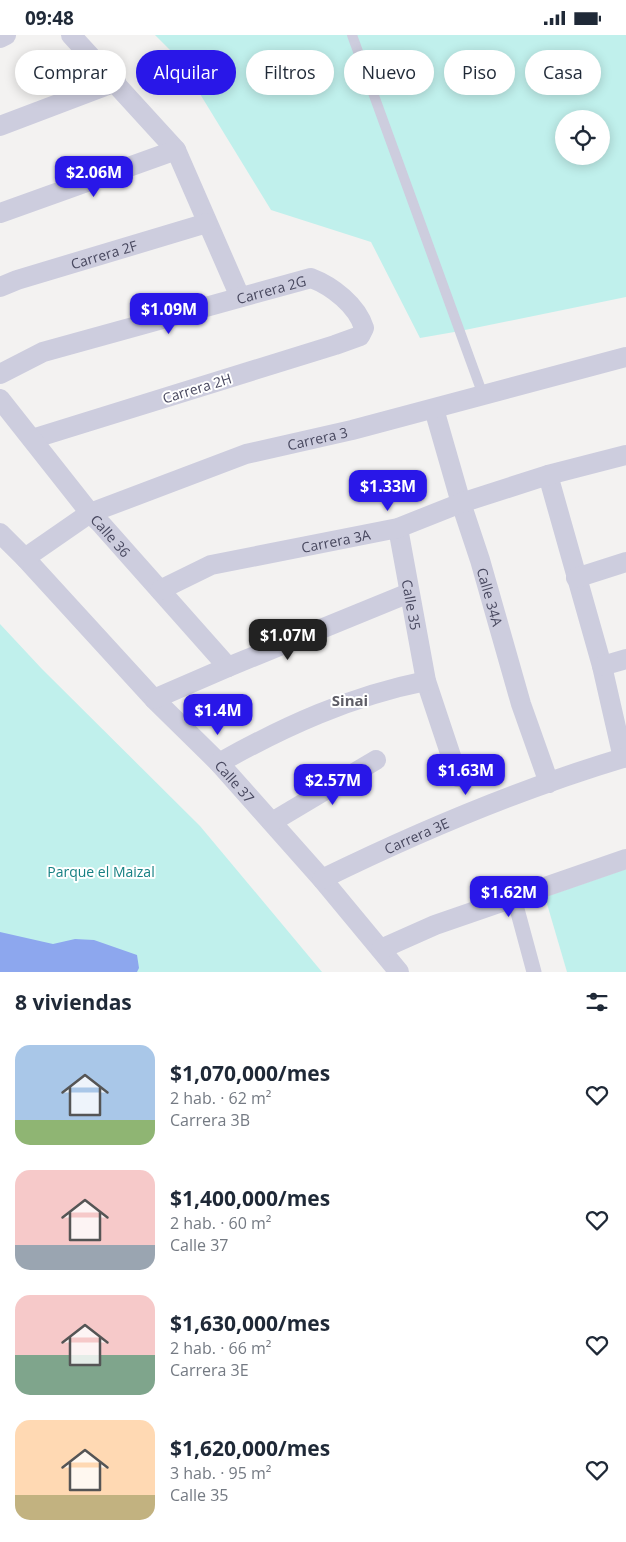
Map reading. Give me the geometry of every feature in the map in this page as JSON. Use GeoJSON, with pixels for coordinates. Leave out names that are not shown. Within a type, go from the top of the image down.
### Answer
{"type":"FeatureCollection","features":[{"type":"Feature","properties":{"kind":"street"},"geometry":{"type":"LineString","coordinates":[[0,38],[6,35]]}},
{"type":"Feature","properties":{"kind":"street"},"geometry":{"type":"LineString","coordinates":[[71,35],[85,50]]}},
{"type":"Feature","properties":{"kind":"street"},"geometry":{"type":"LineString","coordinates":[[126,93],[176,150],[240,297]]}},
{"type":"Feature","properties":{"kind":"street"},"geometry":{"type":"LineString","coordinates":[[0,126],[82,95]]}},
{"type":"Feature","properties":{"kind":"street"},"geometry":{"type":"LineString","coordinates":[[0,213],[176,150]]}},
{"type":"Feature","properties":{"kind":"street","name":"Carrera 2F"},"geometry":{"type":"LineString","coordinates":[[0,287],[17,280],[208,223]]}},
{"type":"Feature","properties":{"kind":"street","name":"Carrera 2G"},"geometry":{"type":"LineString","coordinates":[[0,374],[43,352],[311,278],[327,284],[340,294],[362,321],[364,328],[360,335]]}},
{"type":"Feature","properties":{"kind":"street","name":"Carrera 2H"},"geometry":{"type":"LineString","coordinates":[[32,439],[335,345],[360,335]]}},
{"type":"Feature","properties":{"kind":"street","name":"Carrera 3"},"geometry":{"type":"LineString","coordinates":[[24,558],[90,513],[246,454],[352,430],[626,357]]}},
{"type":"Feature","properties":{"kind":"street","name":"Calle 36"},"geometry":{"type":"LineString","coordinates":[[0,399],[90,513],[228,667]]}},
{"type":"Feature","properties":{"kind":"street","name":"Calle 34A"},"geometry":{"type":"LineString","coordinates":[[434,409],[521,704],[549,783]]}},
{"type":"Feature","properties":{"kind":"street","name":"Carrera 3A"},"geometry":{"type":"LineString","coordinates":[[160,590],[211,565],[398,528],[461,503],[548,475],[626,455]]}},
{"type":"Feature","properties":{"kind":"street"},"geometry":{"type":"LineString","coordinates":[[548,475],[602,666],[624,758]]}},
{"type":"Feature","properties":{"kind":"street","name":"Calle 35"},"geometry":{"type":"LineString","coordinates":[[398,528],[426,681],[458,777]]}},
{"type":"Feature","properties":{"kind":"street","name":"Calle 37"},"geometry":{"type":"LineString","coordinates":[[0,533],[154,699],[219,763],[322,879],[399,972]]}},
{"type":"Feature","properties":{"kind":"street"},"geometry":{"type":"LineString","coordinates":[[576,578],[626,562]]}},
{"type":"Feature","properties":{"kind":"street"},"geometry":{"type":"LineString","coordinates":[[154,699],[409,593]]}},
{"type":"Feature","properties":{"kind":"street"},"geometry":{"type":"LineString","coordinates":[[602,666],[626,659]]}},
{"type":"Feature","properties":{"kind":"street"},"geometry":{"type":"LineString","coordinates":[[219,763],[266,737],[334,707],[426,681]]}},
{"type":"Feature","properties":{"kind":"street","name":"Carrera 3E"},"geometry":{"type":"LineString","coordinates":[[322,879],[426,831],[549,783],[624,758]]}},
{"type":"Feature","properties":{"kind":"street"},"geometry":{"type":"LineString","coordinates":[[272,822],[376,760]]}},
{"type":"Feature","properties":{"kind":"street"},"geometry":{"type":"LineString","coordinates":[[381,949],[435,925],[626,859]]}},
{"type":"Feature","properties":{"kind":"street"},"geometry":{"type":"LineString","coordinates":[[514,897],[534,972]]}},
{"type":"Feature","properties":{"kind":"lane"},"geometry":{"type":"LineString","coordinates":[[352,35],[483,395]]}},
{"type":"Feature","properties":{"kind":"green space"},"geometry":{"type":"Polygon","coordinates":[[[155,35],[626,35],[626,297],[420,338],[371,242],[271,210],[201,95],[236,95],[236,50],[170,50],[155,35]]]}},
{"type":"Feature","properties":{"kind":"green space","name":"Parque el Maizal"},"geometry":{"type":"Polygon","coordinates":[[[0,624],[42,669],[200,826],[322,972],[0,972],[0,624]]]}},
{"type":"Feature","properties":{"kind":"green space"},"geometry":{"type":"Polygon","coordinates":[[[626,869],[626,972],[567,972],[545,897],[626,869]]]}},
{"type":"Feature","properties":{"kind":"water"},"geometry":{"type":"Polygon","coordinates":[[[0,932],[53,944],[75,939],[94,940],[137,955],[139,968],[137,972],[0,972],[0,932]]]}},
{"type":"Feature","properties":{"kind":"district","name":"Sinai"},"geometry":{"type":"Point","coordinates":[350,700]}}]}
